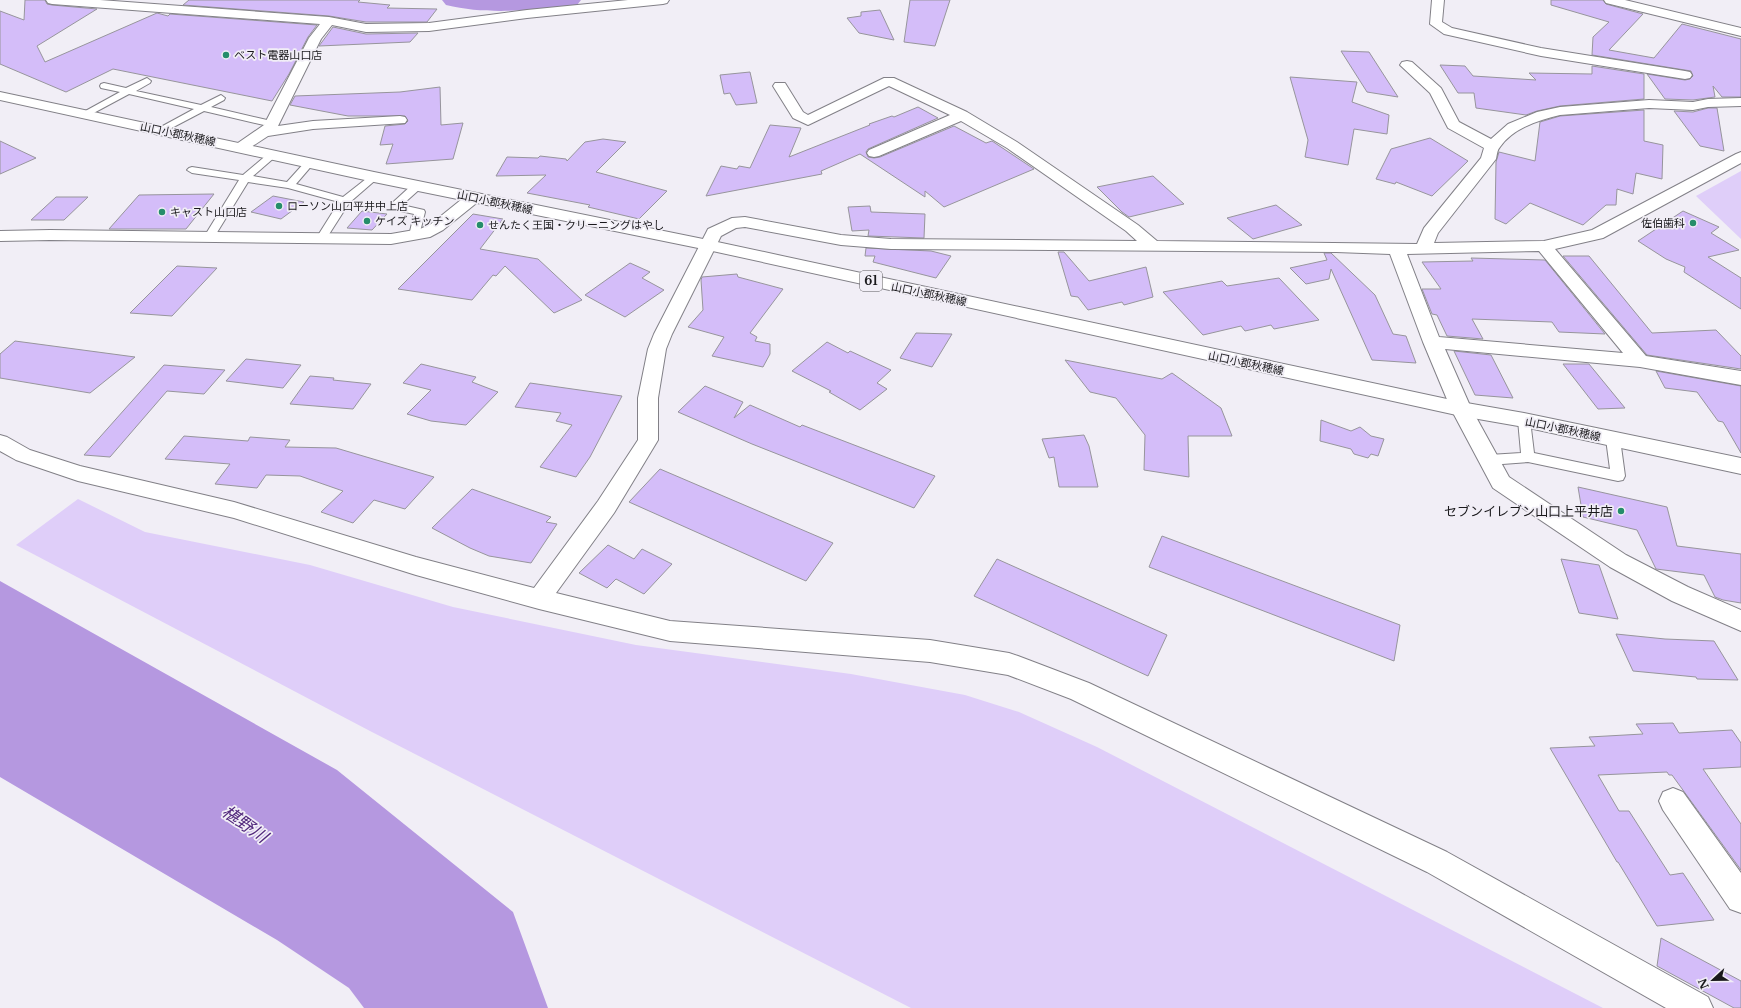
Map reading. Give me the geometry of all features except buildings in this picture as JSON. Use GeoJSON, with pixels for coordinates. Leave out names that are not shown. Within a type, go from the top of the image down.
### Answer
{"type":"FeatureCollection","features":[{"type":"Feature","properties":{"kind":"street"},"geometry":{"type":"LineString","coordinates":[[52,0],[329,21],[366,28],[429,27],[535,13],[663,0]]}},
{"type":"Feature","properties":{"kind":"street"},"geometry":{"type":"LineString","coordinates":[[1438,0],[1436,24],[1448,31],[1540,52],[1685,70],[1700,99],[1708,103]]}},
{"type":"Feature","properties":{"kind":"street"},"geometry":{"type":"LineString","coordinates":[[1610,0],[1741,32]]}},
{"type":"Feature","properties":{"kind":"street"},"geometry":{"type":"LineString","coordinates":[[265,127],[270,128],[315,38],[329,21]]}},
{"type":"Feature","properties":{"kind":"street"},"geometry":{"type":"LineString","coordinates":[[1407,65],[1436,91],[1453,125],[1492,146]]}},
{"type":"Feature","properties":{"kind":"street"},"geometry":{"type":"LineString","coordinates":[[780,86],[798,114],[808,121],[889,81],[962,115],[1012,145],[1132,228],[1152,246]]}},
{"type":"Feature","properties":{"kind":"street","name":"山口小郡秋穂線"},"geometry":{"type":"LineString","coordinates":[[0,96],[473,198],[708,246],[1461,409],[1524,420],[1741,466]]}},
{"type":"Feature","properties":{"kind":"street"},"geometry":{"type":"LineString","coordinates":[[1424,248],[1430,232],[1479,172],[1488,159],[1492,146],[1513,127],[1542,115],[1560,111],[1649,104],[1693,106],[1708,103],[1741,102]]}},
{"type":"Feature","properties":{"kind":"street"},"geometry":{"type":"LineString","coordinates":[[874,154],[962,115]]}},
{"type":"Feature","properties":{"kind":"street"},"geometry":{"type":"LineString","coordinates":[[240,148],[265,127],[400,120]]}},
{"type":"Feature","properties":{"kind":"street"},"geometry":{"type":"LineString","coordinates":[[539,599],[606,507],[648,440],[648,398],[657,349],[663,334],[714,233],[732,223],[745,222],[834,239],[891,244],[1336,247],[1397,250],[1424,248],[1472,249],[1544,246],[1597,234],[1741,157]]}},
{"type":"Feature","properties":{"kind":"street"},"geometry":{"type":"LineString","coordinates":[[0,236],[50,235],[391,238],[414,236],[437,227],[473,198]]}},
{"type":"Feature","properties":{"kind":"street"},"geometry":{"type":"LineString","coordinates":[[1544,246],[1640,361]]}},
{"type":"Feature","properties":{"kind":"street"},"geometry":{"type":"LineString","coordinates":[[1397,250],[1432,342],[1461,409],[1475,432],[1488,460],[1501,482],[1560,524],[1618,562],[1680,594],[1741,621]]}},
{"type":"Feature","properties":{"kind":"street"},"geometry":{"type":"LineString","coordinates":[[1432,342],[1640,361],[1741,378]]}},
{"type":"Feature","properties":{"kind":"street"},"geometry":{"type":"LineString","coordinates":[[0,442],[23,455],[78,473],[234,510],[416,566],[539,599],[670,631],[930,651],[1009,664],[1080,691],[1437,862],[1697,1008]]}},
{"type":"Feature","properties":{"kind":"street"},"geometry":{"type":"LineString","coordinates":[[1673,802],[1741,898]]}},
{"type":"Feature","properties":{"kind":"lane"},"geometry":{"type":"LineString","coordinates":[[85,114],[147,81]]}},
{"type":"Feature","properties":{"kind":"lane"},"geometry":{"type":"LineString","coordinates":[[104,86],[203,108],[265,127]]}},
{"type":"Feature","properties":{"kind":"lane"},"geometry":{"type":"LineString","coordinates":[[162,130],[220,98]]}},
{"type":"Feature","properties":{"kind":"lane"},"geometry":{"type":"LineString","coordinates":[[209,237],[246,178],[272,155]]}},
{"type":"Feature","properties":{"kind":"lane"},"geometry":{"type":"LineString","coordinates":[[289,185],[310,163]]}},
{"type":"Feature","properties":{"kind":"lane"},"geometry":{"type":"LineString","coordinates":[[192,170],[289,185],[345,201]]}},
{"type":"Feature","properties":{"kind":"lane"},"geometry":{"type":"LineString","coordinates":[[322,237],[345,201],[374,177]]}},
{"type":"Feature","properties":{"kind":"lane"},"geometry":{"type":"LineString","coordinates":[[414,236],[420,212],[400,208],[395,205],[417,186]]}},
{"type":"Feature","properties":{"kind":"lane"},"geometry":{"type":"LineString","coordinates":[[1524,420],[1528,458]]}},
{"type":"Feature","properties":{"kind":"lane"},"geometry":{"type":"LineString","coordinates":[[1488,460],[1528,458],[1618,476],[1613,439]]}},
{"type":"Feature","properties":{"kind":"shaded area"},"geometry":{"type":"Polygon","coordinates":[[[1741,171],[1741,239],[1696,196],[1741,171]]]}},
{"type":"Feature","properties":{"kind":"shaded area"},"geometry":{"type":"Polygon","coordinates":[[[78,499],[145,532],[310,565],[453,607],[636,645],[851,674],[965,695],[1019,712],[1097,747],[1603,1008],[911,1008],[370,731],[16,545],[78,499]]]}},
{"type":"Feature","properties":{"kind":"water","name":"椹野川"},"geometry":{"type":"Polygon","coordinates":[[[0,581],[337,770],[513,912],[548,1008],[364,1008],[349,988],[277,940],[0,777],[0,581]]]}},
{"type":"Feature","properties":{"kind":"waterway"},"geometry":{"type":"LineString","coordinates":[[454,0],[497,5],[569,0]]}},
{"type":"Feature","properties":{"kind":"place","name":"ベスト電器山口店"},"geometry":{"type":"Point","coordinates":[226,55]}},
{"type":"Feature","properties":{"kind":"place","name":"ローソン山口平井中上店"},"geometry":{"type":"Point","coordinates":[279,206]}},
{"type":"Feature","properties":{"kind":"place","name":"キャスト山口店"},"geometry":{"type":"Point","coordinates":[162,212]}},
{"type":"Feature","properties":{"kind":"place","name":"ケイズ キッチン"},"geometry":{"type":"Point","coordinates":[367,221]}},
{"type":"Feature","properties":{"kind":"place","name":"佐伯歯科"},"geometry":{"type":"Point","coordinates":[1693,223]}},
{"type":"Feature","properties":{"kind":"place","name":"せんたく王国・クリーニングはやし"},"geometry":{"type":"Point","coordinates":[480,225]}},
{"type":"Feature","properties":{"kind":"place","name":"セブンイレブン山口上平井店"},"geometry":{"type":"Point","coordinates":[1621,511]}}]}
